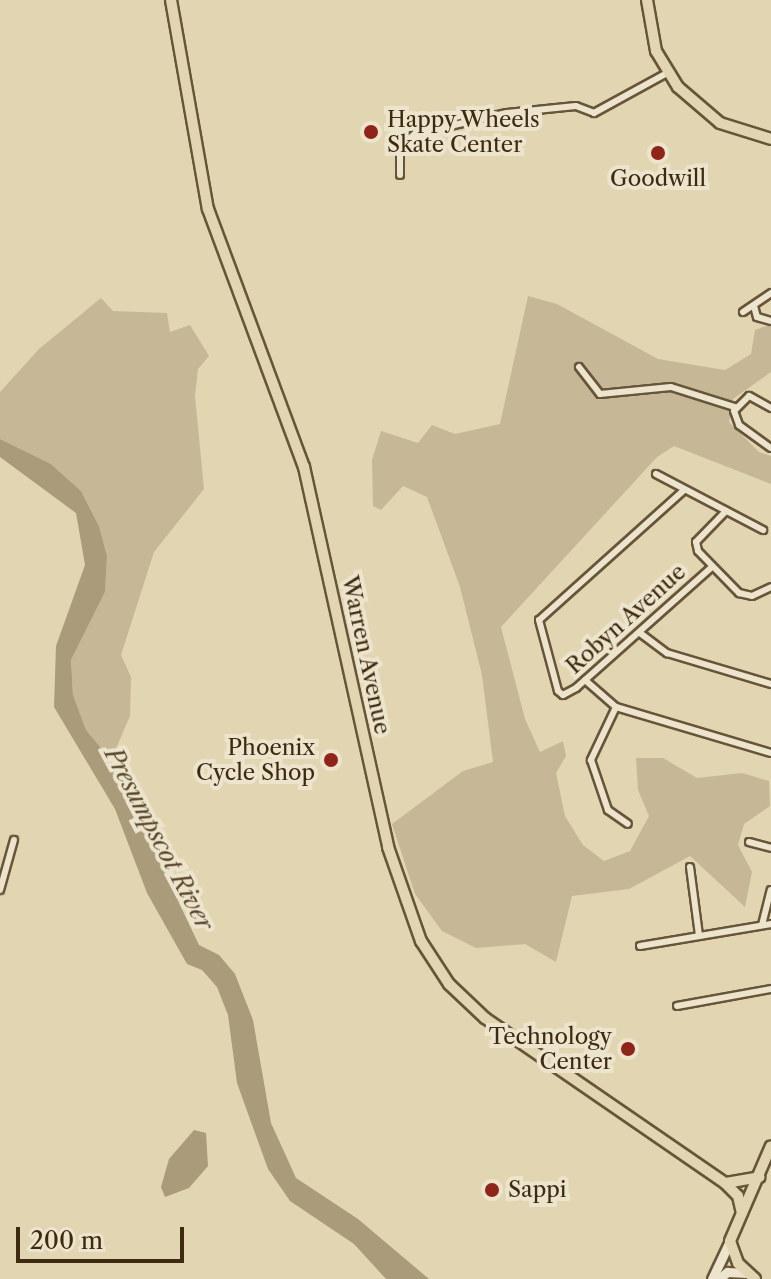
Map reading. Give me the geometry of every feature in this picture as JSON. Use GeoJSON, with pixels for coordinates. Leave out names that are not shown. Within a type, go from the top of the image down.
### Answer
{"type":"FeatureCollection","features":[{"type":"Feature","properties":{"kind":"main road","name":"Warren Avenue"},"geometry":{"type":"LineString","coordinates":[[171,0],[208,209],[304,467],[388,847],[421,941],[449,984],[485,1018],[725,1183],[738,1196],[742,1213]]}},
{"type":"Feature","properties":{"kind":"main road"},"geometry":{"type":"LineString","coordinates":[[647,0],[653,42],[667,73],[710,117],[771,139]]}},
{"type":"Feature","properties":{"kind":"main road"},"geometry":{"type":"LineString","coordinates":[[712,1279],[771,1146]]}},
{"type":"Feature","properties":{"kind":"main road"},"geometry":{"type":"LineString","coordinates":[[725,1183],[737,1185],[759,1177]]}},
{"type":"Feature","properties":{"kind":"main road"},"geometry":{"type":"LineString","coordinates":[[730,1241],[751,1276]]}},
{"type":"Feature","properties":{"kind":"main road"},"geometry":{"type":"LineString","coordinates":[[719,1279],[727,1272],[751,1276]]}},
{"type":"Feature","properties":{"kind":"street"},"geometry":{"type":"LineString","coordinates":[[400,175],[400,146],[415,134],[507,113],[576,106],[594,113],[667,73]]}},
{"type":"Feature","properties":{"kind":"street"},"geometry":{"type":"LineString","coordinates":[[743,312],[769,296]]}},
{"type":"Feature","properties":{"kind":"street"},"geometry":{"type":"LineString","coordinates":[[754,306],[757,317],[771,321]]}},
{"type":"Feature","properties":{"kind":"street"},"geometry":{"type":"LineString","coordinates":[[579,367],[600,394],[671,387],[735,407]]}},
{"type":"Feature","properties":{"kind":"street"},"geometry":{"type":"LineString","coordinates":[[735,407],[749,396],[771,408]]}},
{"type":"Feature","properties":{"kind":"street"},"geometry":{"type":"LineString","coordinates":[[735,407],[736,421],[771,448]]}},
{"type":"Feature","properties":{"kind":"street"},"geometry":{"type":"LineString","coordinates":[[656,474],[683,491],[763,530]]}},
{"type":"Feature","properties":{"kind":"street","name":"Robyn Avenue"},"geometry":{"type":"LineString","coordinates":[[683,491],[539,620],[553,683],[563,695],[585,680],[712,567]]}},
{"type":"Feature","properties":{"kind":"street"},"geometry":{"type":"LineString","coordinates":[[726,511],[696,542],[712,567],[745,596],[771,587]]}},
{"type":"Feature","properties":{"kind":"street"},"geometry":{"type":"LineString","coordinates":[[640,633],[667,653],[771,684]]}},
{"type":"Feature","properties":{"kind":"street"},"geometry":{"type":"LineString","coordinates":[[585,680],[616,707],[771,753]]}},
{"type":"Feature","properties":{"kind":"street"},"geometry":{"type":"LineString","coordinates":[[616,707],[591,760],[608,810],[628,824]]}},
{"type":"Feature","properties":{"kind":"street"},"geometry":{"type":"LineString","coordinates":[[0,890],[14,840]]}},
{"type":"Feature","properties":{"kind":"street"},"geometry":{"type":"LineString","coordinates":[[749,842],[771,848]]}},
{"type":"Feature","properties":{"kind":"street"},"geometry":{"type":"LineString","coordinates":[[690,867],[699,935]]}},
{"type":"Feature","properties":{"kind":"street"},"geometry":{"type":"LineString","coordinates":[[762,925],[771,890]]}},
{"type":"Feature","properties":{"kind":"street"},"geometry":{"type":"LineString","coordinates":[[640,946],[771,924]]}},
{"type":"Feature","properties":{"kind":"street"},"geometry":{"type":"LineString","coordinates":[[677,1006],[771,989]]}},
{"type":"Feature","properties":{"kind":"shaded area"},"geometry":{"type":"Polygon","coordinates":[[[528,296],[557,304],[658,359],[725,370],[751,354],[755,330],[771,324],[771,372],[733,399],[729,422],[759,452],[771,456],[771,484],[674,446],[657,457],[501,627],[525,719],[540,752],[563,741],[566,756],[556,773],[565,816],[583,845],[604,861],[630,851],[649,816],[638,790],[636,758],[663,758],[697,778],[742,773],[769,781],[770,806],[744,824],[738,845],[752,872],[745,907],[690,856],[629,889],[572,896],[556,962],[525,944],[476,948],[442,931],[415,894],[392,824],[463,771],[493,762],[482,675],[460,587],[427,497],[403,486],[381,510],[373,506],[372,460],[381,431],[418,443],[432,425],[455,434],[500,424],[528,296]]]}},
{"type":"Feature","properties":{"kind":"shaded area"},"geometry":{"type":"Polygon","coordinates":[[[101,298],[113,311],[167,313],[170,332],[190,325],[209,356],[198,369],[195,396],[204,489],[154,552],[121,655],[131,677],[130,716],[111,760],[86,730],[73,695],[71,660],[105,592],[107,556],[99,526],[81,491],[51,464],[0,439],[0,392],[39,349],[101,298]]]}},
{"type":"Feature","properties":{"kind":"shaded area"},"geometry":{"type":"Polygon","coordinates":[[[0,439],[51,464],[81,491],[99,526],[107,556],[105,592],[71,660],[73,695],[86,730],[111,760],[199,945],[219,955],[235,974],[253,1020],[271,1123],[296,1178],[358,1219],[429,1279],[386,1279],[354,1244],[290,1201],[268,1169],[237,1083],[228,1015],[217,987],[202,970],[187,964],[147,893],[115,809],[54,707],[56,646],[85,565],[76,513],[0,457],[0,439]]]}},
{"type":"Feature","properties":{"kind":"shaded area"},"geometry":{"type":"Polygon","coordinates":[[[194,1130],[206,1133],[208,1166],[189,1188],[165,1197],[161,1187],[169,1159],[194,1130]]]}},
{"type":"Feature","properties":{"kind":"place","name":"Happy Wheels Skate Center"},"geometry":{"type":"Point","coordinates":[371,132]}},
{"type":"Feature","properties":{"kind":"place","name":"Goodwill"},"geometry":{"type":"Point","coordinates":[658,153]}},
{"type":"Feature","properties":{"kind":"place","name":"Phoenix Cycle Shop"},"geometry":{"type":"Point","coordinates":[331,760]}},
{"type":"Feature","properties":{"kind":"place","name":"Technology Center"},"geometry":{"type":"Point","coordinates":[628,1049]}},
{"type":"Feature","properties":{"kind":"place","name":"Sappi"},"geometry":{"type":"Point","coordinates":[492,1190]}},
{"type":"Feature","properties":{"kind":"water label","name":"Presumpscot River"},"geometry":{"type":"Point","coordinates":[159,839]}}]}
